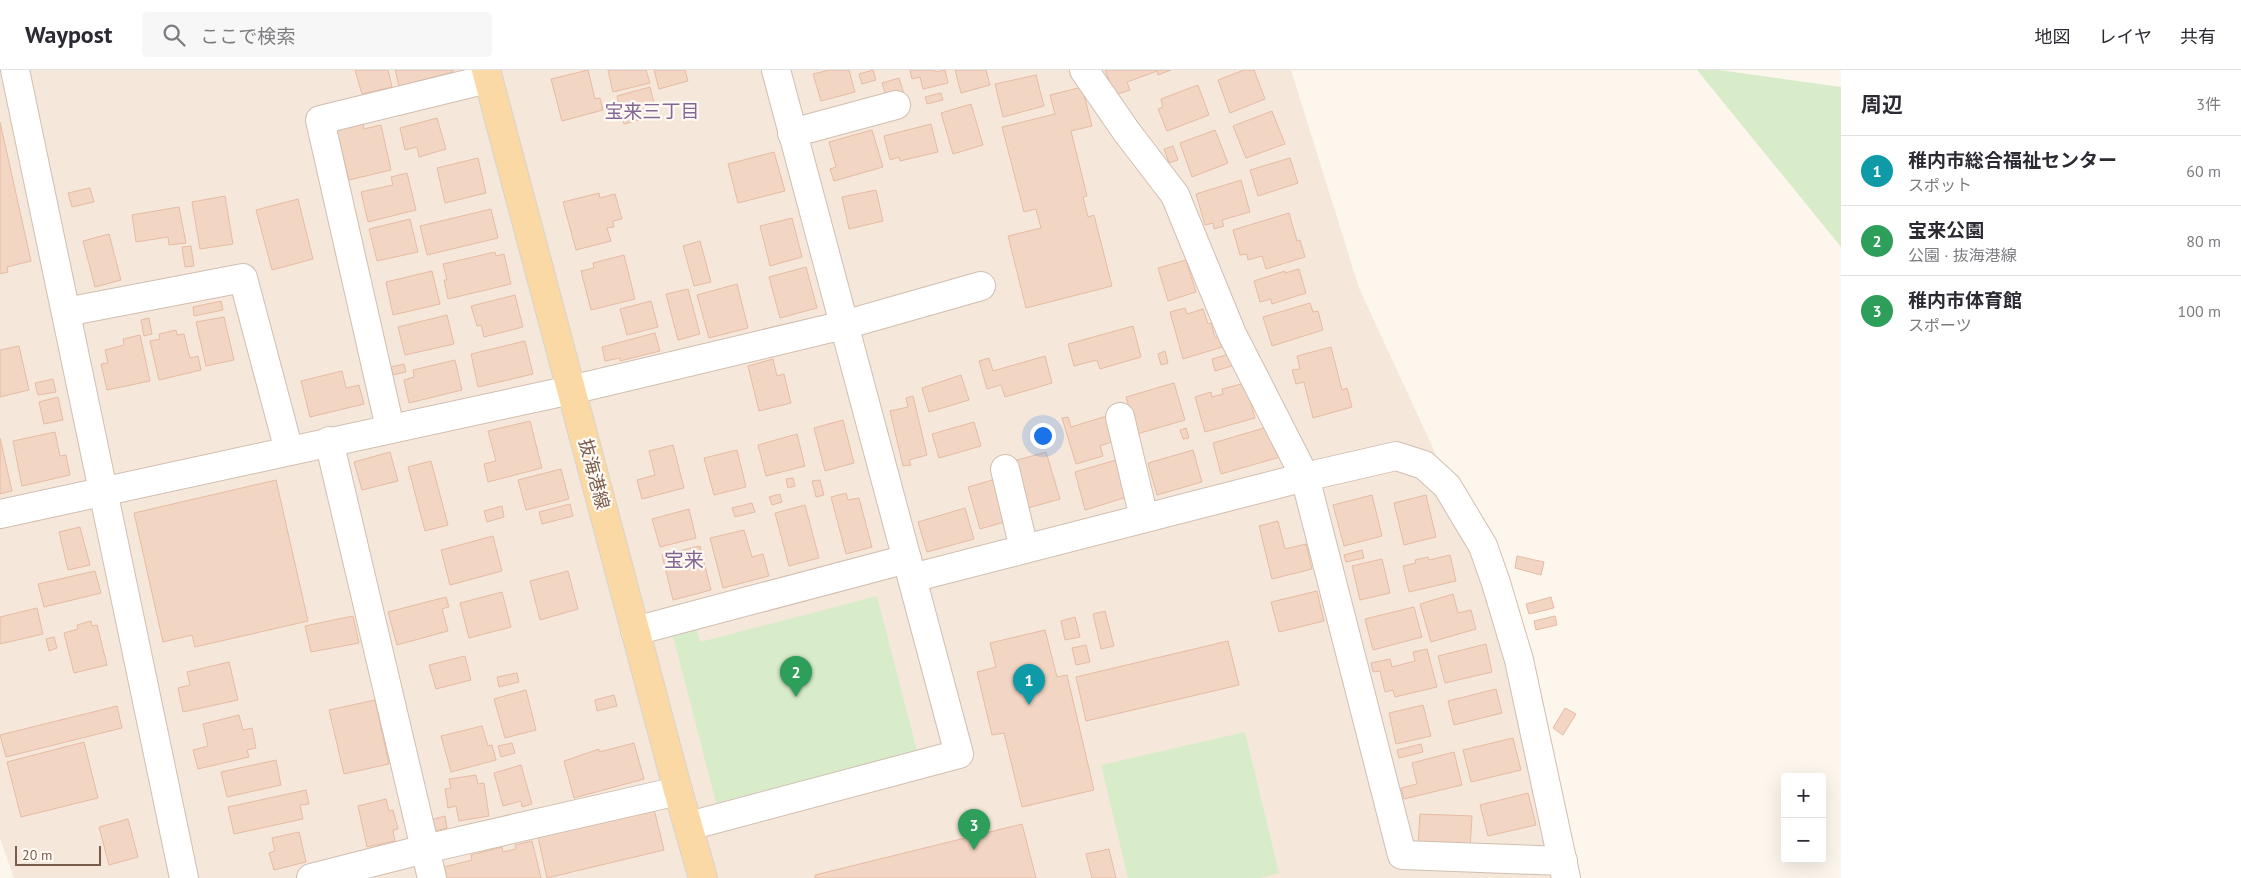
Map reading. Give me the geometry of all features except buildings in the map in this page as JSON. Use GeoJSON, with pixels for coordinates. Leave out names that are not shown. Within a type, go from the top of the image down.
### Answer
{"type":"FeatureCollection","features":[{"type":"Feature","properties":{"kind":"main road","name":"抜海港線"},"geometry":{"type":"LineString","coordinates":[[487,75],[678,791],[703,878]]}},
{"type":"Feature","properties":{"kind":"street"},"geometry":{"type":"LineString","coordinates":[[15,70],[184,878]]}},
{"type":"Feature","properties":{"kind":"street"},"geometry":{"type":"LineString","coordinates":[[689,826],[959,754],[776,70]]}},
{"type":"Feature","properties":{"kind":"street"},"geometry":{"type":"LineString","coordinates":[[636,631],[909,569],[1024,549],[1305,477],[1396,456],[1424,465],[1447,486],[1483,546],[1509,623],[1565,870],[1402,855],[1305,477],[1232,334],[1175,195],[1126,131],[1084,70]]}},
{"type":"Feature","properties":{"kind":"street"},"geometry":{"type":"LineString","coordinates":[[390,428],[320,120],[487,75]]}},
{"type":"Feature","properties":{"kind":"street"},"geometry":{"type":"LineString","coordinates":[[792,133],[896,105]]}},
{"type":"Feature","properties":{"kind":"street"},"geometry":{"type":"LineString","coordinates":[[66,312],[243,278],[289,451]]}},
{"type":"Feature","properties":{"kind":"street"},"geometry":{"type":"LineString","coordinates":[[0,514],[329,441],[571,390],[844,324],[981,286]]}},
{"type":"Feature","properties":{"kind":"street"},"geometry":{"type":"LineString","coordinates":[[1120,417],[1144,518]]}},
{"type":"Feature","properties":{"kind":"street"},"geometry":{"type":"LineString","coordinates":[[329,441],[432,878]]}},
{"type":"Feature","properties":{"kind":"street"},"geometry":{"type":"LineString","coordinates":[[1005,469],[1024,549]]}},
{"type":"Feature","properties":{"kind":"street"},"geometry":{"type":"LineString","coordinates":[[311,878],[425,849],[678,791]]}},
{"type":"Feature","properties":{"kind":"shaded area"},"geometry":{"type":"Polygon","coordinates":[[[0,70],[1291,70],[1359,288],[1439,461],[1495,540],[1577,878],[14,878],[0,838],[0,70]]]}},
{"type":"Feature","properties":{"kind":"green space"},"geometry":{"type":"Polygon","coordinates":[[[1697,70],[1719,70],[1841,87],[1841,247],[1697,70]]]}},
{"type":"Feature","properties":{"kind":"green space"},"geometry":{"type":"Polygon","coordinates":[[[877,596],[917,751],[716,803],[672,632],[696,626],[700,642],[877,596]]]}},
{"type":"Feature","properties":{"kind":"green space"},"geometry":{"type":"Polygon","coordinates":[[[1245,732],[1279,873],[1259,878],[1128,878],[1101,765],[1245,732]]]}},
{"type":"Feature","properties":{"kind":"place","name":"宝来公園"},"geometry":{"type":"Point","coordinates":[796,697]}},
{"type":"Feature","properties":{"kind":"place","name":"稚内市総合福祉センター"},"geometry":{"type":"Point","coordinates":[1029,705]}},
{"type":"Feature","properties":{"kind":"place","name":"稚内市体育館"},"geometry":{"type":"Point","coordinates":[974,850]}},
{"type":"Feature","properties":{"kind":"district","name":"宝来三丁目"},"geometry":{"type":"Point","coordinates":[652,111]}},
{"type":"Feature","properties":{"kind":"district","name":"宝来"},"geometry":{"type":"Point","coordinates":[684,560]}}]}
